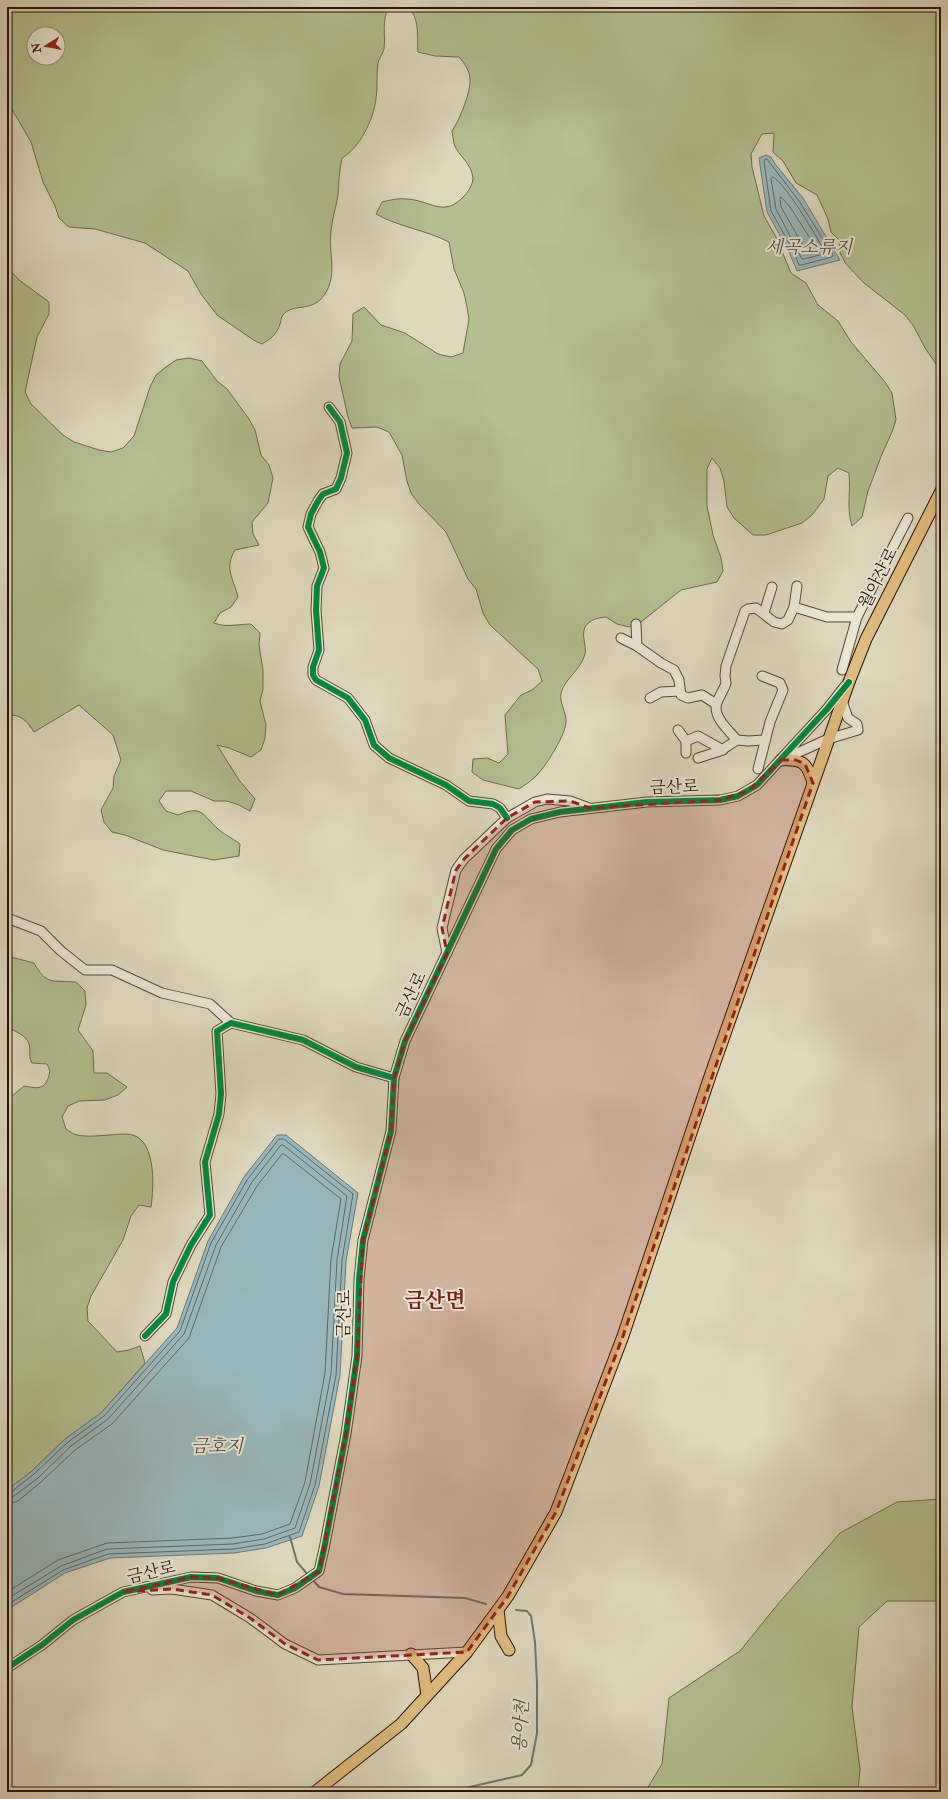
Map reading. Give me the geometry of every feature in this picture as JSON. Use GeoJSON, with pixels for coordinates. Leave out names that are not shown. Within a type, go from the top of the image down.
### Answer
{"type":"FeatureCollection","features":[{"type":"Feature","properties":{"kind":"main road","name":"월아산로"},"geometry":{"type":"LineString","coordinates":[[315,1792],[401,1724],[467,1652],[508,1596],[556,1512],[624,1336],[709,1079],[849,682],[866,639],[941,491]]}},
{"type":"Feature","properties":{"kind":"main road"},"geometry":{"type":"LineString","coordinates":[[781,760],[796,760],[805,764],[813,782]]}},
{"type":"Feature","properties":{"kind":"main road"},"geometry":{"type":"LineString","coordinates":[[498,1610],[501,1636],[509,1650]]}},
{"type":"Feature","properties":{"kind":"main road"},"geometry":{"type":"LineString","coordinates":[[410,1654],[423,1668],[427,1695]]}},
{"type":"Feature","properties":{"kind":"street"},"geometry":{"type":"LineString","coordinates":[[329,407],[340,422],[347,452],[341,478],[336,489],[323,494],[311,514],[308,527],[320,552],[324,568],[317,586],[316,610],[319,650],[313,667],[313,675],[316,680],[348,698],[365,720],[374,745],[389,758],[446,785],[469,801],[493,804],[500,808],[508,818]]}},
{"type":"Feature","properties":{"kind":"street"},"geometry":{"type":"LineString","coordinates":[[842,670],[857,617],[908,518]]}},
{"type":"Feature","properties":{"kind":"street"},"geometry":{"type":"LineString","coordinates":[[737,740],[718,717],[716,704],[726,683],[726,666],[745,611],[752,607],[756,608],[774,622],[782,624],[788,620],[794,607],[797,586]]}},
{"type":"Feature","properties":{"kind":"street"},"geometry":{"type":"LineString","coordinates":[[764,613],[772,587]]}},
{"type":"Feature","properties":{"kind":"street"},"geometry":{"type":"LineString","coordinates":[[794,607],[827,617],[857,617]]}},
{"type":"Feature","properties":{"kind":"street"},"geometry":{"type":"LineString","coordinates":[[636,624],[637,646]]}},
{"type":"Feature","properties":{"kind":"street"},"geometry":{"type":"LineString","coordinates":[[621,638],[637,646],[660,664],[674,670],[679,680],[680,690],[684,697],[702,695],[716,704]]}},
{"type":"Feature","properties":{"kind":"street"},"geometry":{"type":"LineString","coordinates":[[758,769],[770,722],[783,690],[783,686],[780,683],[762,676]]}},
{"type":"Feature","properties":{"kind":"street","name":"금산로"},"geometry":{"type":"LineString","coordinates":[[7,1668],[42,1645],[73,1620],[123,1592],[191,1577],[218,1578],[256,1591],[278,1595],[295,1588],[319,1571],[346,1434],[357,1356],[359,1279],[363,1240],[391,1131],[394,1078],[405,1042],[496,849],[512,830],[531,818],[560,812],[646,802],[727,798],[738,796],[757,785],[828,709],[849,682]]}},
{"type":"Feature","properties":{"kind":"street"},"geometry":{"type":"LineString","coordinates":[[650,698],[661,692],[680,690]]}},
{"type":"Feature","properties":{"kind":"street"},"geometry":{"type":"LineString","coordinates":[[781,760],[828,740],[858,730],[857,724],[848,718],[842,701]]}},
{"type":"Feature","properties":{"kind":"street"},"geometry":{"type":"LineString","coordinates":[[678,730],[686,740],[686,753]]}},
{"type":"Feature","properties":{"kind":"street"},"geometry":{"type":"LineString","coordinates":[[686,740],[698,736],[723,750]]}},
{"type":"Feature","properties":{"kind":"street"},"geometry":{"type":"LineString","coordinates":[[698,758],[723,750],[737,740],[765,740]]}},
{"type":"Feature","properties":{"kind":"street"},"geometry":{"type":"LineString","coordinates":[[447,953],[442,928],[456,870],[474,850],[508,818],[534,802],[547,799],[570,801],[590,808]]}},
{"type":"Feature","properties":{"kind":"street"},"geometry":{"type":"LineString","coordinates":[[7,918],[42,932],[61,951],[85,970],[112,970],[162,993],[210,1004],[231,1024],[303,1040],[356,1067],[394,1078]]}},
{"type":"Feature","properties":{"kind":"street"},"geometry":{"type":"LineString","coordinates":[[145,1336],[166,1314],[173,1282],[191,1245],[210,1215],[205,1162],[219,1114],[221,1094],[217,1031],[231,1024]]}},
{"type":"Feature","properties":{"kind":"street"},"geometry":{"type":"LineString","coordinates":[[123,1592],[172,1589],[212,1595],[250,1618],[285,1644],[318,1660],[467,1652]]}},
{"type":"Feature","properties":{"kind":"highlighted area"},"geometry":{"type":"Polygon","coordinates":[[[781,760],[796,760],[805,764],[813,783],[623,1336],[556,1512],[508,1596],[467,1652],[318,1660],[285,1644],[250,1618],[212,1595],[172,1589],[123,1592],[191,1577],[218,1578],[278,1595],[319,1571],[346,1434],[357,1356],[363,1240],[391,1131],[394,1078],[405,1041],[447,953],[442,928],[456,870],[464,859],[507,818],[535,802],[570,801],[590,808],[720,800],[748,791],[781,760]]]}},
{"type":"Feature","properties":{"kind":"green space"},"geometry":{"type":"Polygon","coordinates":[[[7,7],[389,7],[384,22],[384,49],[378,63],[377,94],[372,116],[365,133],[360,140],[349,153],[342,158],[338,195],[330,239],[332,271],[329,286],[320,300],[314,304],[287,311],[282,316],[279,328],[271,338],[262,344],[255,341],[217,315],[201,294],[188,271],[145,243],[95,229],[69,227],[59,218],[55,206],[43,182],[31,142],[7,101],[7,7]]]}},
{"type":"Feature","properties":{"kind":"green space"},"geometry":{"type":"Polygon","coordinates":[[[408,7],[941,7],[941,371],[925,348],[913,325],[905,315],[864,283],[846,264],[840,253],[839,240],[831,232],[828,219],[817,195],[796,183],[783,161],[773,152],[774,133],[762,134],[751,154],[752,167],[764,216],[776,237],[791,273],[806,283],[818,305],[838,321],[851,342],[885,382],[892,393],[896,420],[868,491],[862,517],[852,526],[849,512],[849,473],[838,468],[828,476],[824,499],[812,515],[802,523],[766,535],[753,535],[734,518],[727,507],[724,481],[720,468],[712,458],[707,469],[707,506],[723,571],[717,582],[681,590],[641,622],[629,627],[617,624],[606,617],[594,619],[587,624],[584,630],[585,654],[583,660],[566,683],[561,693],[561,700],[566,720],[563,733],[556,748],[542,769],[534,778],[519,789],[483,780],[472,772],[473,759],[487,758],[499,763],[508,754],[505,715],[521,695],[532,690],[542,681],[538,669],[490,625],[483,613],[476,589],[468,579],[446,532],[419,504],[411,493],[402,455],[389,432],[377,427],[352,428],[339,377],[340,364],[352,341],[353,314],[364,307],[381,325],[405,333],[438,354],[451,357],[463,353],[469,319],[464,293],[454,269],[449,242],[376,214],[382,202],[397,199],[415,200],[444,207],[450,206],[457,202],[466,193],[473,180],[470,168],[456,149],[452,131],[461,114],[469,92],[470,77],[468,71],[459,57],[435,56],[418,52],[416,22],[412,11],[408,7]]]}},
{"type":"Feature","properties":{"kind":"green space"},"geometry":{"type":"Polygon","coordinates":[[[7,267],[19,280],[49,302],[49,314],[37,337],[25,392],[31,404],[63,435],[74,442],[99,450],[111,452],[123,448],[134,436],[150,387],[156,375],[176,360],[189,358],[202,361],[217,381],[227,389],[249,419],[255,430],[261,455],[269,465],[273,478],[268,503],[252,522],[253,534],[259,545],[235,550],[230,563],[230,573],[238,597],[231,607],[220,613],[214,623],[228,626],[251,624],[260,633],[259,645],[263,670],[263,689],[260,701],[266,725],[265,738],[261,750],[251,757],[217,745],[239,780],[255,799],[250,811],[239,805],[227,801],[214,801],[191,791],[166,791],[159,801],[166,811],[178,815],[186,812],[197,811],[205,815],[220,831],[240,844],[239,856],[214,860],[163,850],[125,835],[112,832],[104,822],[101,810],[113,788],[114,776],[121,760],[113,735],[79,705],[34,732],[20,717],[7,715],[7,267]]]}},
{"type":"Feature","properties":{"kind":"green space"},"geometry":{"type":"Polygon","coordinates":[[[7,956],[34,963],[47,979],[76,982],[85,991],[86,1005],[78,1030],[93,1051],[94,1073],[107,1073],[127,1087],[118,1095],[105,1100],[79,1101],[68,1106],[62,1117],[66,1129],[74,1134],[82,1136],[126,1134],[136,1136],[143,1142],[148,1152],[153,1175],[153,1187],[151,1207],[139,1205],[131,1216],[123,1240],[91,1296],[87,1308],[88,1321],[117,1352],[140,1346],[145,1363],[101,1413],[65,1439],[32,1471],[7,1490],[7,1100],[24,1086],[34,1088],[42,1087],[46,1082],[50,1071],[47,1064],[32,1063],[30,1058],[30,1047],[23,1035],[7,1026],[7,956]]]}},
{"type":"Feature","properties":{"kind":"green space"},"geometry":{"type":"Polygon","coordinates":[[[941,1499],[941,1601],[887,1601],[859,1627],[852,1707],[860,1769],[858,1792],[645,1792],[662,1764],[669,1698],[740,1651],[778,1604],[840,1533],[897,1502],[941,1499]]]}},
{"type":"Feature","properties":{"kind":"water","name":"세곡소류지"},"geometry":{"type":"Polygon","coordinates":[[[766,155],[771,157],[803,198],[840,260],[797,271],[789,252],[767,212],[759,158],[766,155]]]}},
{"type":"Feature","properties":{"kind":"water","name":"금호지"},"geometry":{"type":"Polygon","coordinates":[[[277,1135],[286,1135],[358,1193],[346,1261],[340,1375],[319,1486],[302,1536],[266,1548],[234,1553],[110,1558],[65,1573],[7,1610],[7,1490],[32,1471],[65,1439],[101,1413],[177,1328],[208,1241],[244,1177],[277,1135]]]}},
{"type":"Feature","properties":{"kind":"waterway","name":"용아천"},"geometry":{"type":"LineString","coordinates":[[290,1537],[297,1562],[309,1576]]}},
{"type":"Feature","properties":{"kind":"waterway","name":"용아천"},"geometry":{"type":"LineString","coordinates":[[312,1579],[319,1587],[343,1594],[465,1598],[486,1604]]}},
{"type":"Feature","properties":{"kind":"waterway","name":"용아천"},"geometry":{"type":"LineString","coordinates":[[448,1792],[522,1775],[531,1765],[537,1733],[535,1642],[531,1616],[527,1611],[516,1610]]}},
{"type":"Feature","properties":{"kind":"cycle path"},"geometry":{"type":"LineString","coordinates":[[329,407],[340,422],[347,453],[341,478],[336,489],[323,494],[311,514],[308,527],[320,552],[324,568],[317,586],[316,610],[319,650],[313,667],[313,675],[316,680],[348,698],[365,720],[374,745],[389,758],[446,785],[469,801],[493,804],[500,808],[507,818]]}},
{"type":"Feature","properties":{"kind":"cycle path"},"geometry":{"type":"LineString","coordinates":[[7,1668],[42,1645],[73,1620],[123,1592],[191,1577],[218,1578],[256,1591],[278,1595],[295,1588],[319,1571],[346,1434],[357,1356],[359,1279],[363,1240],[391,1131],[394,1078],[405,1041],[496,849],[512,830],[531,819],[560,812],[647,802],[720,800],[738,796],[757,785],[827,709],[849,682]]}},
{"type":"Feature","properties":{"kind":"cycle path"},"geometry":{"type":"LineString","coordinates":[[145,1336],[166,1314],[173,1282],[191,1245],[210,1215],[205,1162],[219,1114],[221,1094],[217,1031],[231,1023],[303,1040],[356,1067],[394,1078]]}},
{"type":"Feature","properties":{"kind":"district","name":"금산면"},"geometry":{"type":"Point","coordinates":[435,1300]}}]}
